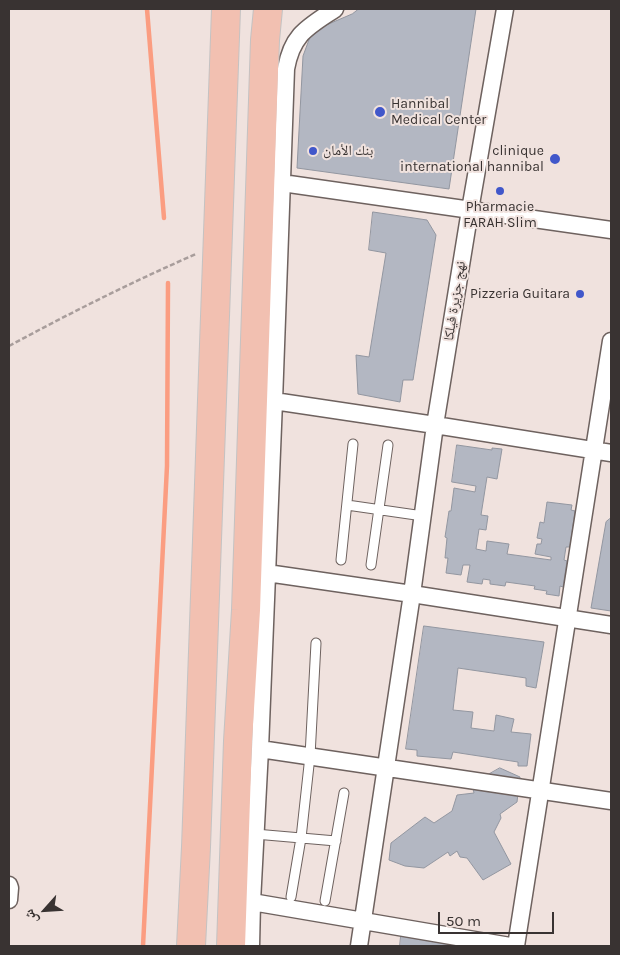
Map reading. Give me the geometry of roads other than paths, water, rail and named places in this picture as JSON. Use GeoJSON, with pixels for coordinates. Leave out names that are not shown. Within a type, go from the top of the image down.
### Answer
{"type":"FeatureCollection","features":[{"type":"Feature","properties":{"kind":"highway"},"geometry":{"type":"LineString","coordinates":[[190,946],[196,847],[226,9]]}},
{"type":"Feature","properties":{"kind":"highway"},"geometry":{"type":"LineString","coordinates":[[231,946],[238,741],[246,610],[265,40],[268,9]]}},
{"type":"Feature","properties":{"kind":"street"},"geometry":{"type":"LineString","coordinates":[[251,946],[286,69],[288,56],[296,39],[304,30],[335,9]]}},
{"type":"Feature","properties":{"kind":"street","name":"نهج جزيرة فيلكا"},"geometry":{"type":"LineString","coordinates":[[359,946],[412,594],[435,425],[505,9]]}},
{"type":"Feature","properties":{"kind":"street"},"geometry":{"type":"LineString","coordinates":[[282,183],[611,230]]}},
{"type":"Feature","properties":{"kind":"street"},"geometry":{"type":"LineString","coordinates":[[516,946],[611,341]]}},
{"type":"Feature","properties":{"kind":"street"},"geometry":{"type":"LineString","coordinates":[[274,401],[611,453]]}},
{"type":"Feature","properties":{"kind":"street"},"geometry":{"type":"LineString","coordinates":[[267,573],[611,625]]}},
{"type":"Feature","properties":{"kind":"street"},"geometry":{"type":"LineString","coordinates":[[260,749],[611,801]]}},
{"type":"Feature","properties":{"kind":"street"},"geometry":{"type":"LineString","coordinates":[[9,885],[9,900]]}},
{"type":"Feature","properties":{"kind":"street"},"geometry":{"type":"LineString","coordinates":[[252,902],[510,946]]}},
{"type":"Feature","properties":{"kind":"lane"},"geometry":{"type":"LineString","coordinates":[[342,560],[352,444]]}},
{"type":"Feature","properties":{"kind":"lane"},"geometry":{"type":"LineString","coordinates":[[371,565],[388,446]]}},
{"type":"Feature","properties":{"kind":"lane"},"geometry":{"type":"LineString","coordinates":[[347,505],[423,516]]}},
{"type":"Feature","properties":{"kind":"lane"},"geometry":{"type":"LineString","coordinates":[[291,896],[310,756],[316,643]]}},
{"type":"Feature","properties":{"kind":"lane"},"geometry":{"type":"LineString","coordinates":[[326,901],[344,793]]}},
{"type":"Feature","properties":{"kind":"lane"},"geometry":{"type":"LineString","coordinates":[[256,834],[336,841]]}},
{"type":"Feature","properties":{"kind":"waterway"},"geometry":{"type":"LineString","coordinates":[[147,9],[164,218]]}},
{"type":"Feature","properties":{"kind":"waterway"},"geometry":{"type":"LineString","coordinates":[[143,946],[167,466],[168,283]]}},
{"type":"Feature","properties":{"kind":"place","name":"Hannibal Medical Center"},"geometry":{"type":"Point","coordinates":[380,112]}},
{"type":"Feature","properties":{"kind":"place","name":"بنك الأمان"},"geometry":{"type":"Point","coordinates":[313,151]}},
{"type":"Feature","properties":{"kind":"place","name":"clinique international hannibal"},"geometry":{"type":"Point","coordinates":[555,159]}},
{"type":"Feature","properties":{"kind":"place","name":"Pharmacie FARAH Slim"},"geometry":{"type":"Point","coordinates":[500,191]}},
{"type":"Feature","properties":{"kind":"place","name":"Pizzeria Guitara"},"geometry":{"type":"Point","coordinates":[580,294]}}]}
